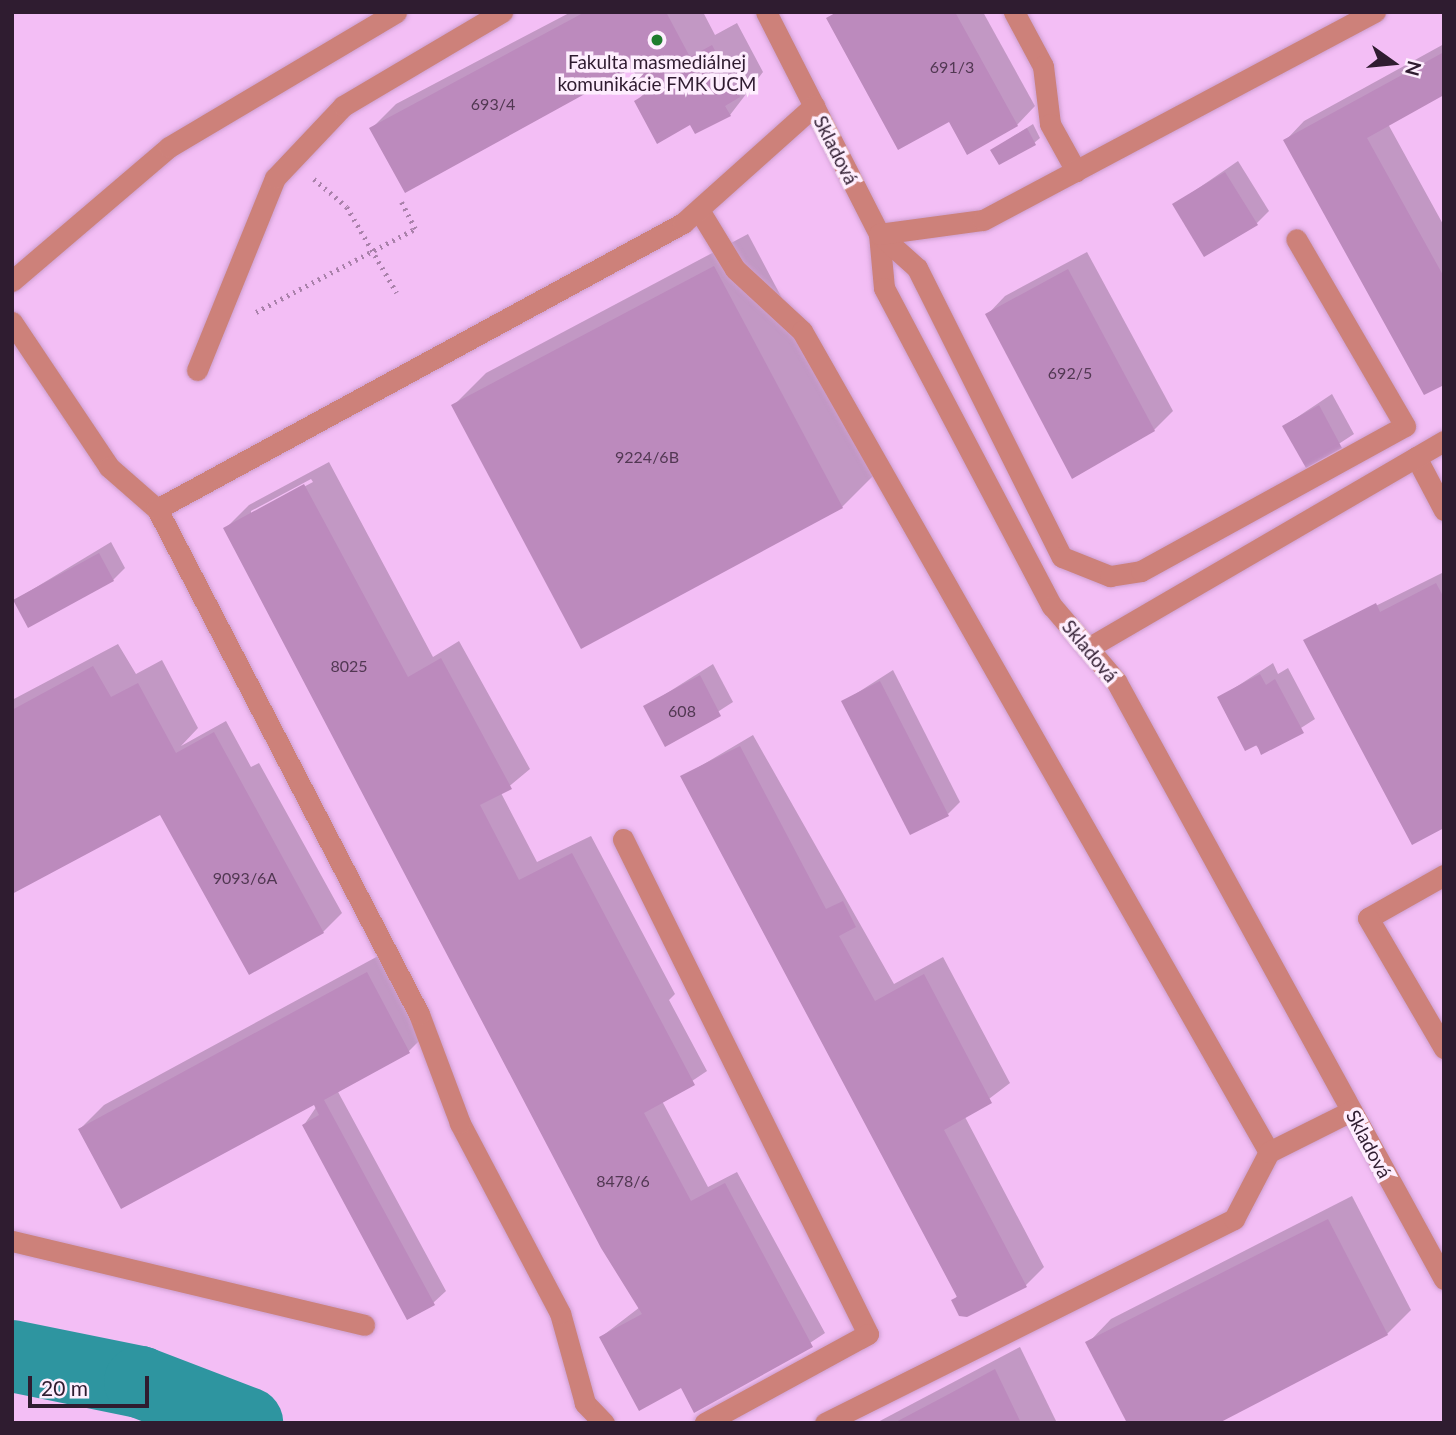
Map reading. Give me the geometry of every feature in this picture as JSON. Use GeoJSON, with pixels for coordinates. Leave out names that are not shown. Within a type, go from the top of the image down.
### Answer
{"type":"FeatureCollection","features":[{"type":"Feature","properties":{"kind":"street"},"geometry":{"type":"LineString","coordinates":[[12,281],[169,147],[396,12]]}},
{"type":"Feature","properties":{"kind":"street"},"geometry":{"type":"LineString","coordinates":[[197,370],[275,178],[343,106],[502,12]]}},
{"type":"Feature","properties":{"kind":"street","name":"Skladová"},"geometry":{"type":"LineString","coordinates":[[766,12],[879,234],[884,288],[1052,606],[1116,681],[1444,1279]]}},
{"type":"Feature","properties":{"kind":"street"},"geometry":{"type":"LineString","coordinates":[[1014,12],[1043,66],[1050,124],[1076,171]]}},
{"type":"Feature","properties":{"kind":"street"},"geometry":{"type":"LineString","coordinates":[[879,234],[983,220],[1375,12]]}},
{"type":"Feature","properties":{"kind":"street"},"geometry":{"type":"LineString","coordinates":[[157,509],[699,210],[814,106]]}},
{"type":"Feature","properties":{"kind":"street"},"geometry":{"type":"LineString","coordinates":[[699,210],[735,269],[802,331],[1269,1152]]}},
{"type":"Feature","properties":{"kind":"street"},"geometry":{"type":"LineString","coordinates":[[879,234],[917,268],[1062,557],[1110,576],[1141,571],[1405,426],[1296,239]]}},
{"type":"Feature","properties":{"kind":"street"},"geometry":{"type":"LineString","coordinates":[[12,322],[109,467],[157,509],[419,1014],[460,1123],[560,1313],[585,1403],[604,1423]]}},
{"type":"Feature","properties":{"kind":"street"},"geometry":{"type":"LineString","coordinates":[[1088,648],[1444,441]]}},
{"type":"Feature","properties":{"kind":"street"},"geometry":{"type":"LineString","coordinates":[[1416,457],[1444,510]]}},
{"type":"Feature","properties":{"kind":"street"},"geometry":{"type":"LineString","coordinates":[[623,839],[868,1334],[705,1423]]}},
{"type":"Feature","properties":{"kind":"street"},"geometry":{"type":"LineString","coordinates":[[1444,876],[1368,918],[1444,1048]]}},
{"type":"Feature","properties":{"kind":"street"},"geometry":{"type":"LineString","coordinates":[[825,1423],[1234,1219],[1269,1152],[1351,1111]]}},
{"type":"Feature","properties":{"kind":"street"},"geometry":{"type":"LineString","coordinates":[[12,1241],[365,1325]]}},
{"type":"Feature","properties":{"kind":"path"},"geometry":{"type":"LineString","coordinates":[[289,165],[347,207],[397,293]]}},
{"type":"Feature","properties":{"kind":"path"},"geometry":{"type":"LineString","coordinates":[[212,335],[415,229],[401,202]]}},
{"type":"Feature","properties":{"kind":"building"},"geometry":{"type":"Polygon","coordinates":[[[585,12],[666,12],[690,57],[712,45],[740,97],[725,106],[731,116],[695,134],[690,125],[657,144],[634,101],[646,94],[632,68],[405,193],[369,128],[585,12]]]}},
{"type":"Feature","properties":{"kind":"building"},"geometry":{"type":"Polygon","coordinates":[[[837,12],[955,12],[1018,126],[967,155],[949,122],[898,150],[826,18],[837,12]]]}},
{"type":"Feature","properties":{"kind":"building"},"geometry":{"type":"Polygon","coordinates":[[[1444,52],[1444,95],[1367,138],[1444,277],[1444,385],[1424,395],[1283,140],[1444,52]]]}},
{"type":"Feature","properties":{"kind":"building"},"geometry":{"type":"Polygon","coordinates":[[[1027,128],[1036,145],[999,165],[990,150],[1027,128]]]}},
{"type":"Feature","properties":{"kind":"building"},"geometry":{"type":"Polygon","coordinates":[[[1225,172],[1258,225],[1204,257],[1172,204],[1225,172]]]}},
{"type":"Feature","properties":{"kind":"building"},"geometry":{"type":"Polygon","coordinates":[[[714,266],[843,508],[581,649],[451,405],[714,266]]]}},
{"type":"Feature","properties":{"kind":"building"},"geometry":{"type":"Polygon","coordinates":[[[1068,269],[1155,431],[1072,479],[985,314],[1068,269]]]}},
{"type":"Feature","properties":{"kind":"building"},"geometry":{"type":"Polygon","coordinates":[[[1319,405],[1342,448],[1306,468],[1282,426],[1319,405]]]}},
{"type":"Feature","properties":{"kind":"building"},"geometry":{"type":"Polygon","coordinates":[[[304,484],[408,677],[441,658],[512,789],[480,805],[519,880],[572,853],[695,1085],[644,1113],[691,1201],[725,1183],[813,1347],[694,1413],[681,1388],[639,1411],[599,1337],[642,1314],[601,1248],[223,528],[304,484]]]}},
{"type":"Feature","properties":{"kind":"building"},"geometry":{"type":"Polygon","coordinates":[[[99,553],[114,581],[28,628],[13,600],[99,553]]]}},
{"type":"Feature","properties":{"kind":"building"},"geometry":{"type":"Polygon","coordinates":[[[1436,583],[1444,598],[1444,828],[1412,845],[1303,640],[1376,603],[1380,612],[1436,583]]]}},
{"type":"Feature","properties":{"kind":"building"},"geometry":{"type":"Polygon","coordinates":[[[93,666],[111,697],[138,683],[176,753],[214,732],[324,933],[249,975],[160,815],[12,894],[12,710],[93,666]]]}},
{"type":"Feature","properties":{"kind":"building"},"geometry":{"type":"Polygon","coordinates":[[[1260,674],[1266,685],[1275,679],[1304,733],[1261,755],[1257,745],[1245,751],[1217,697],[1260,674]]]}},
{"type":"Feature","properties":{"kind":"building"},"geometry":{"type":"Polygon","coordinates":[[[700,675],[721,716],[665,747],[643,706],[700,675]]]}},
{"type":"Feature","properties":{"kind":"building"},"geometry":{"type":"Polygon","coordinates":[[[880,681],[949,816],[910,835],[841,701],[880,681]]]}},
{"type":"Feature","properties":{"kind":"building"},"geometry":{"type":"Polygon","coordinates":[[[740,746],[826,909],[843,901],[856,927],[839,936],[875,1001],[924,974],[992,1103],[944,1130],[1027,1287],[967,1317],[959,1316],[951,1300],[957,1297],[680,776],[740,746]]]}},
{"type":"Feature","properties":{"kind":"building"},"geometry":{"type":"Polygon","coordinates":[[[367,972],[410,1053],[324,1100],[435,1305],[407,1320],[302,1125],[319,1115],[314,1105],[121,1209],[78,1129],[367,972]]]}},
{"type":"Feature","properties":{"kind":"building"},"geometry":{"type":"Polygon","coordinates":[[[1328,1219],[1388,1335],[1219,1423],[1127,1423],[1085,1342],[1328,1219]]]}},
{"type":"Feature","properties":{"kind":"building"},"geometry":{"type":"Polygon","coordinates":[[[995,1369],[1021,1423],[894,1423],[949,1394],[995,1369]]]}},
{"type":"Feature","properties":{"kind":"waterway"},"geometry":{"type":"LineString","coordinates":[[12,1356],[140,1382],[247,1423]]}},
{"type":"Feature","properties":{"kind":"place","name":"Fakulta masmediálnej komunikácie FMK UCM"},"geometry":{"type":"Point","coordinates":[657,40]}}]}
